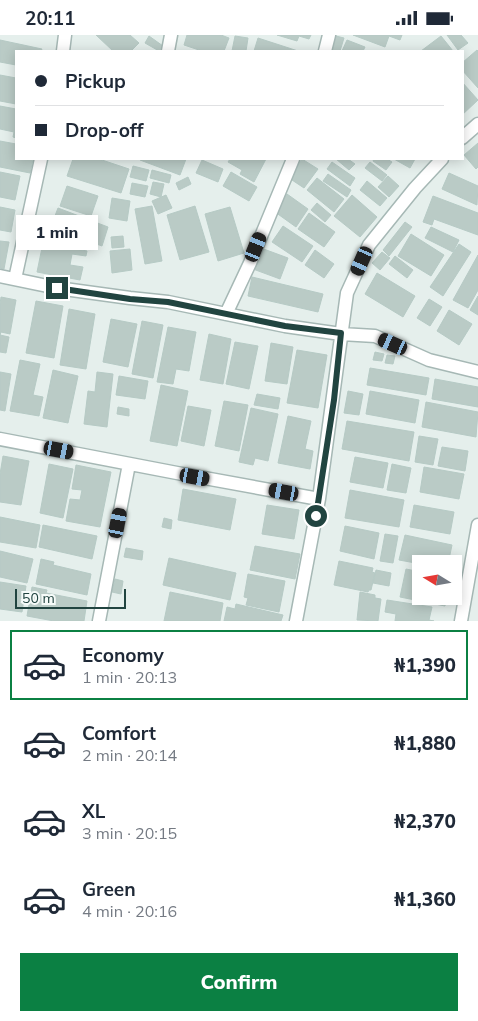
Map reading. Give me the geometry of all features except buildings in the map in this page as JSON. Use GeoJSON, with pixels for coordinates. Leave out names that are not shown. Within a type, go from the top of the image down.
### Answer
{"type":"FeatureCollection","features":[{"type":"Feature","properties":{"kind":"street"},"geometry":{"type":"LineString","coordinates":[[62,50],[65,35]]}},
{"type":"Feature","properties":{"kind":"street"},"geometry":{"type":"LineString","coordinates":[[168,50],[171,35]]}},
{"type":"Feature","properties":{"kind":"street"},"geometry":{"type":"LineString","coordinates":[[325,50],[329,35]]}},
{"type":"Feature","properties":{"kind":"street"},"geometry":{"type":"LineString","coordinates":[[464,136],[478,124]]}},
{"type":"Feature","properties":{"kind":"street"},"geometry":{"type":"LineString","coordinates":[[15,279],[41,160]]}},
{"type":"Feature","properties":{"kind":"street"},"geometry":{"type":"LineString","coordinates":[[226,315],[250,263],[293,160]]}},
{"type":"Feature","properties":{"kind":"street"},"geometry":{"type":"LineString","coordinates":[[296,621],[319,499],[334,400],[347,293],[368,245],[441,160]]}},
{"type":"Feature","properties":{"kind":"street"},"geometry":{"type":"LineString","coordinates":[[0,276],[57,288],[130,299],[168,302],[285,326],[375,335],[429,360],[478,372]]}},
{"type":"Feature","properties":{"kind":"street"},"geometry":{"type":"LineString","coordinates":[[0,439],[319,499]]}},
{"type":"Feature","properties":{"kind":"street"},"geometry":{"type":"LineString","coordinates":[[99,621],[129,464]]}},
{"type":"Feature","properties":{"kind":"street"},"geometry":{"type":"LineString","coordinates":[[461,621],[478,525]]}},
{"type":"Feature","properties":{"kind":"route"},"geometry":{"type":"LineString","coordinates":[[57,288],[130,299],[168,302],[285,326],[341,333],[334,400],[316,516]]}}]}
